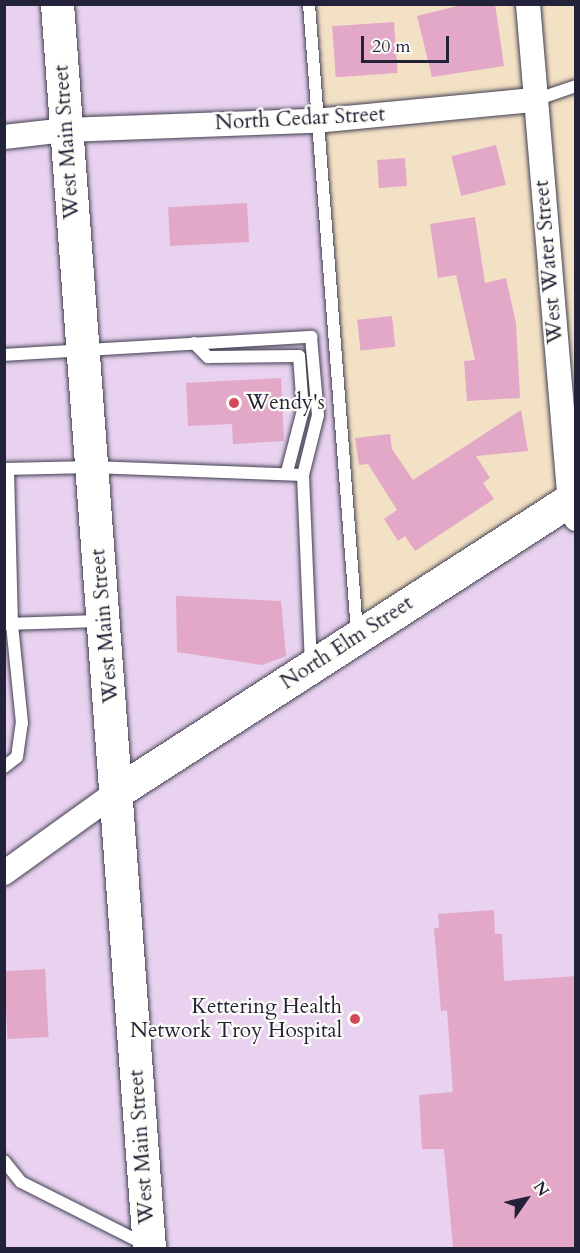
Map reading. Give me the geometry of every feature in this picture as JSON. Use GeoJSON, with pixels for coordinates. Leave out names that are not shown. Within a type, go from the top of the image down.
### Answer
{"type":"FeatureCollection","features":[{"type":"Feature","properties":{"kind":"main road","name":"West Main Street"},"geometry":{"type":"LineString","coordinates":[[57,4],[118,791],[149,1248]]}},
{"type":"Feature","properties":{"kind":"main road","name":"North Elm Street"},"geometry":{"type":"LineString","coordinates":[[118,791],[357,637],[574,505]]}},
{"type":"Feature","properties":{"kind":"street","name":"West Water Street"},"geometry":{"type":"LineString","coordinates":[[528,4],[535,100],[574,505]]}},
{"type":"Feature","properties":{"kind":"street","name":"North Cedar Street"},"geometry":{"type":"LineString","coordinates":[[4,137],[65,130],[315,121],[535,100]]}},
{"type":"Feature","properties":{"kind":"street"},"geometry":{"type":"LineString","coordinates":[[4,873],[118,791]]}},
{"type":"Feature","properties":{"kind":"lane"},"geometry":{"type":"LineString","coordinates":[[309,4],[315,121],[357,637]]}},
{"type":"Feature","properties":{"kind":"lane"},"geometry":{"type":"LineString","coordinates":[[535,100],[576,86]]}},
{"type":"Feature","properties":{"kind":"lane"},"geometry":{"type":"LineString","coordinates":[[4,355],[311,336],[318,416],[303,475],[311,666]]}},
{"type":"Feature","properties":{"kind":"lane"},"geometry":{"type":"LineString","coordinates":[[194,343],[208,357],[299,356],[303,410],[287,472]]}},
{"type":"Feature","properties":{"kind":"lane"},"geometry":{"type":"LineString","coordinates":[[4,768],[17,757],[22,723],[8,624],[6,469],[92,467],[287,472],[303,475]]}},
{"type":"Feature","properties":{"kind":"lane"},"geometry":{"type":"LineString","coordinates":[[8,624],[104,620]]}},
{"type":"Feature","properties":{"kind":"lane"},"geometry":{"type":"LineString","coordinates":[[4,1161],[21,1182],[149,1248]]}},
{"type":"Feature","properties":{"kind":"shaded area"},"geometry":{"type":"Polygon","coordinates":[[[5,5],[309,5],[357,636],[575,496],[575,1248],[5,1248],[5,5]]]}},
{"type":"Feature","properties":{"kind":"building"},"geometry":{"type":"Polygon","coordinates":[[[466,4],[495,4],[504,66],[432,77],[417,16],[466,4]]]}},
{"type":"Feature","properties":{"kind":"building"},"geometry":{"type":"Polygon","coordinates":[[[394,22],[398,73],[336,77],[332,26],[394,22]]]}},
{"type":"Feature","properties":{"kind":"building"},"geometry":{"type":"Polygon","coordinates":[[[496,145],[506,185],[461,196],[451,156],[496,145]]]}},
{"type":"Feature","properties":{"kind":"building"},"geometry":{"type":"Polygon","coordinates":[[[405,158],[407,186],[379,188],[377,160],[405,158]]]}},
{"type":"Feature","properties":{"kind":"building"},"geometry":{"type":"Polygon","coordinates":[[[247,203],[249,242],[170,246],[168,207],[247,203]]]}},
{"type":"Feature","properties":{"kind":"building"},"geometry":{"type":"Polygon","coordinates":[[[475,217],[485,283],[506,278],[516,323],[520,398],[467,401],[464,361],[475,360],[456,275],[438,278],[430,224],[475,217]]]}},
{"type":"Feature","properties":{"kind":"building"},"geometry":{"type":"Polygon","coordinates":[[[392,316],[395,347],[360,350],[357,320],[392,316]]]}},
{"type":"Feature","properties":{"kind":"building","name":"Wendy's"},"geometry":{"type":"Polygon","coordinates":[[[281,378],[284,441],[233,444],[232,424],[188,426],[186,383],[281,378]]]}},
{"type":"Feature","properties":{"kind":"building"},"geometry":{"type":"Polygon","coordinates":[[[521,410],[528,451],[476,456],[490,478],[483,483],[494,499],[415,551],[405,536],[398,541],[384,519],[397,510],[368,464],[359,465],[355,438],[390,434],[392,449],[413,480],[521,410]]]}},
{"type":"Feature","properties":{"kind":"building"},"geometry":{"type":"Polygon","coordinates":[[[176,596],[281,601],[286,656],[262,665],[177,652],[176,596]]]}},
{"type":"Feature","properties":{"kind":"building"},"geometry":{"type":"Polygon","coordinates":[[[494,910],[495,934],[502,934],[504,981],[576,976],[576,1248],[453,1248],[444,1149],[422,1149],[419,1095],[453,1092],[447,1010],[441,1011],[434,928],[439,928],[438,914],[494,910]]]}},
{"type":"Feature","properties":{"kind":"building"},"geometry":{"type":"Polygon","coordinates":[[[45,969],[49,1037],[8,1039],[4,971],[45,969]]]}},
{"type":"Feature","properties":{"kind":"place","name":"Wendy's"},"geometry":{"type":"Point","coordinates":[234,403]}},
{"type":"Feature","properties":{"kind":"place","name":"Kettering Health Network Troy Hospital"},"geometry":{"type":"Point","coordinates":[355,1019]}}]}
